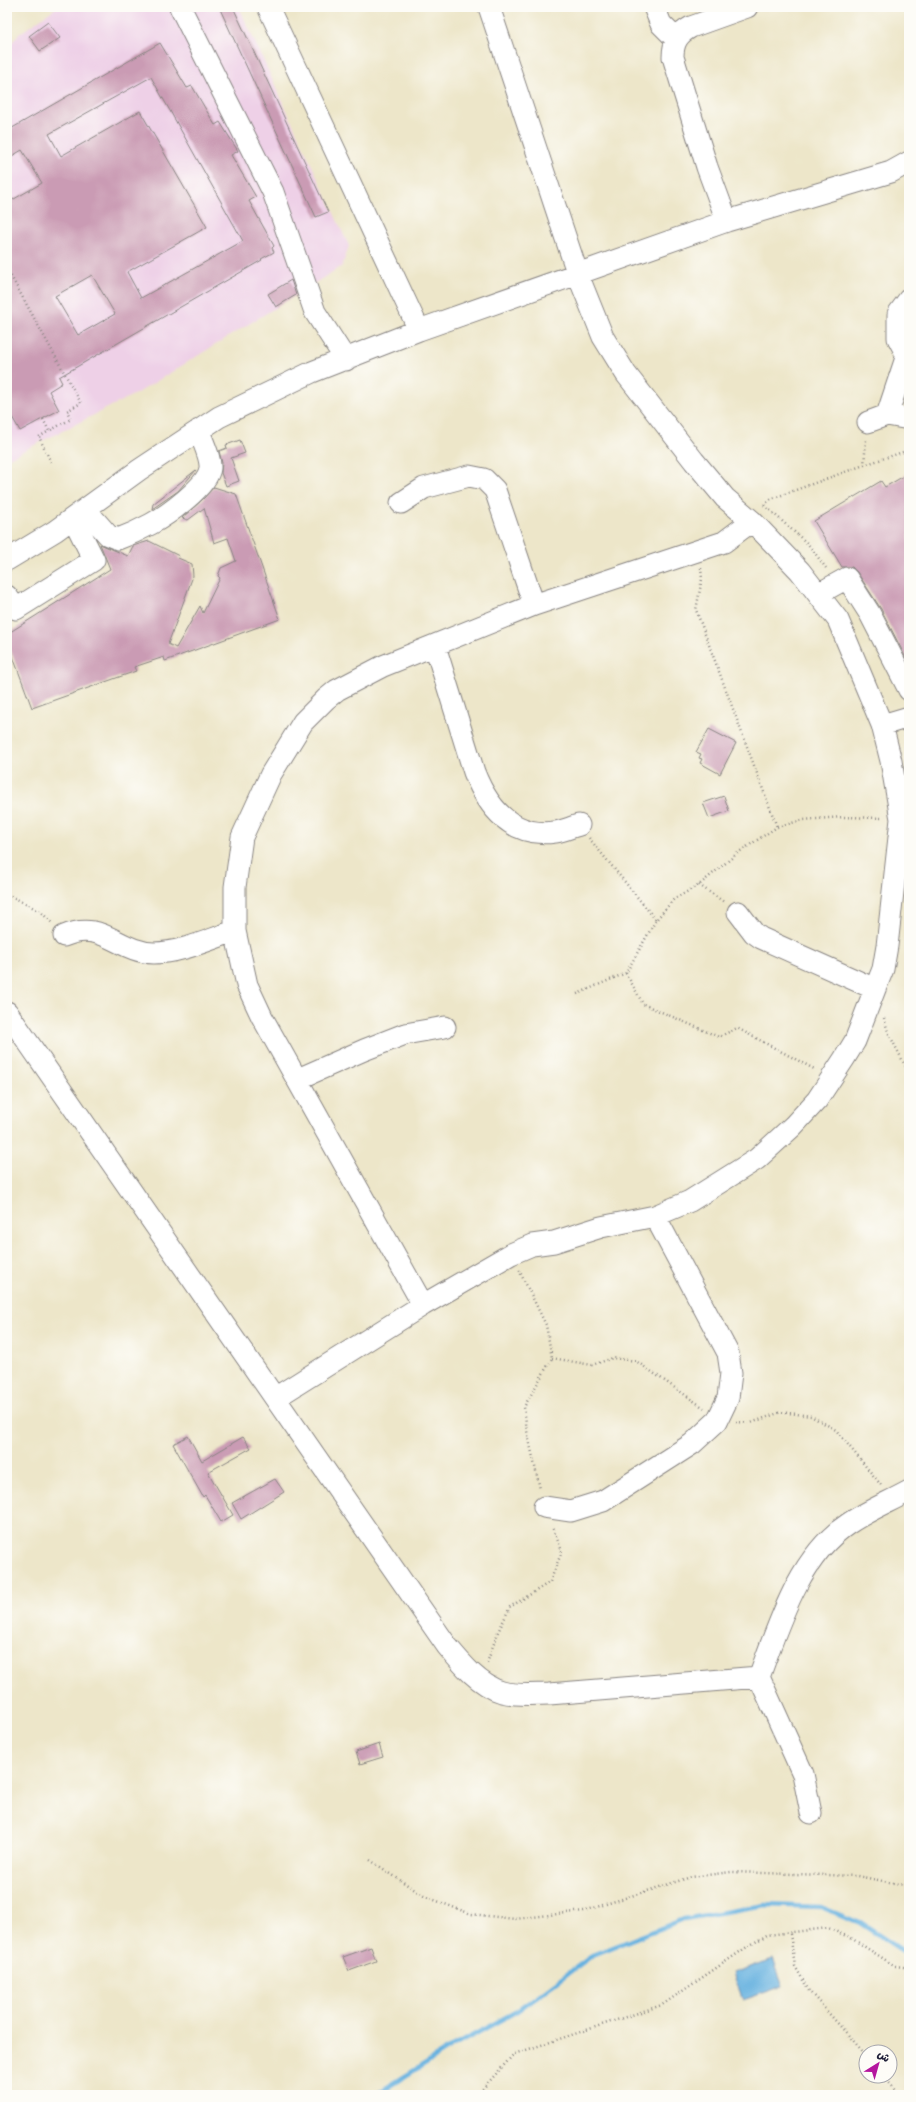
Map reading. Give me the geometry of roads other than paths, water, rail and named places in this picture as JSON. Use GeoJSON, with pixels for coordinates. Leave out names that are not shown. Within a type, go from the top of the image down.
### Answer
{"type":"FeatureCollection","features":[{"type":"Feature","properties":{"kind":"street"},"geometry":{"type":"LineString","coordinates":[[180,7],[273,192],[315,312],[346,360]]}},
{"type":"Feature","properties":{"kind":"street"},"geometry":{"type":"LineString","coordinates":[[268,7],[419,330]]}},
{"type":"Feature","properties":{"kind":"street"},"geometry":{"type":"LineString","coordinates":[[275,1398],[423,1305],[511,1254],[532,1245],[554,1242],[601,1227],[656,1216],[690,1201],[758,1159],[793,1126],[816,1100],[855,1041],[883,969],[900,909],[905,819],[882,725],[838,620],[800,570],[752,521],[725,498],[626,374],[603,337],[578,275],[489,7]]}},
{"type":"Feature","properties":{"kind":"street"},"geometry":{"type":"LineString","coordinates":[[654,7],[661,24],[676,39]]}},
{"type":"Feature","properties":{"kind":"street"},"geometry":{"type":"LineString","coordinates":[[727,221],[707,166],[673,57],[673,47],[676,39],[682,32],[691,27],[747,7]]}},
{"type":"Feature","properties":{"kind":"street"},"geometry":{"type":"LineString","coordinates":[[12,551],[79,514],[139,470],[219,417],[312,372],[346,360],[419,330],[727,221],[903,168]]}},
{"type":"Feature","properties":{"kind":"street"},"geometry":{"type":"LineString","coordinates":[[909,299],[898,314],[898,338],[907,355],[878,418],[909,419]]}},
{"type":"Feature","properties":{"kind":"street"},"geometry":{"type":"LineString","coordinates":[[79,514],[108,535],[118,539],[152,524],[178,506],[200,486],[207,477],[210,468],[199,430]]}},
{"type":"Feature","properties":{"kind":"street"},"geometry":{"type":"LineString","coordinates":[[401,503],[424,488],[469,476],[484,479],[491,484],[495,490],[534,605]]}},
{"type":"Feature","properties":{"kind":"street"},"geometry":{"type":"LineString","coordinates":[[7,596],[16,609],[94,560],[79,514]]}},
{"type":"Feature","properties":{"kind":"street"},"geometry":{"type":"LineString","coordinates":[[423,1305],[262,1017],[247,985],[235,932],[235,887],[242,837],[271,774],[303,722],[337,690],[383,666],[534,605],[724,542],[752,521]]}},
{"type":"Feature","properties":{"kind":"street"},"geometry":{"type":"LineString","coordinates":[[818,594],[847,578],[870,614],[909,690]]}},
{"type":"Feature","properties":{"kind":"street"},"geometry":{"type":"LineString","coordinates":[[435,646],[474,772],[482,792],[494,809],[510,822],[532,832],[556,832],[579,825]]}},
{"type":"Feature","properties":{"kind":"street"},"geometry":{"type":"LineString","coordinates":[[882,725],[909,717]]}},
{"type":"Feature","properties":{"kind":"street"},"geometry":{"type":"LineString","coordinates":[[738,912],[754,933],[761,938],[875,989]]}},
{"type":"Feature","properties":{"kind":"street"},"geometry":{"type":"LineString","coordinates":[[64,936],[76,931],[93,930],[133,948],[154,953],[172,951],[235,932]]}},
{"type":"Feature","properties":{"kind":"street"},"geometry":{"type":"LineString","coordinates":[[7,1012],[447,1646],[464,1668],[501,1692],[535,1694],[759,1677]]}},
{"type":"Feature","properties":{"kind":"street"},"geometry":{"type":"LineString","coordinates":[[298,1079],[364,1050],[406,1034],[445,1027]]}},
{"type":"Feature","properties":{"kind":"street"},"geometry":{"type":"LineString","coordinates":[[544,1507],[571,1511],[603,1501],[692,1444],[717,1421],[728,1398],[731,1374],[728,1353],[656,1216]]}},
{"type":"Feature","properties":{"kind":"street"},"geometry":{"type":"LineString","coordinates":[[811,1813],[803,1774],[759,1677],[780,1618],[797,1584],[830,1538],[848,1524],[909,1491]]}},
{"type":"Feature","properties":{"kind":"water"},"geometry":{"type":"Polygon","coordinates":[[[773,1959],[783,1986],[743,2000],[733,1973],[773,1959]]]}},
{"type":"Feature","properties":{"kind":"waterway"},"geometry":{"type":"LineString","coordinates":[[375,2095],[450,2048],[517,2011],[593,1955],[684,1919],[765,1905],[821,1907],[860,1923],[909,1955]]}}]}
